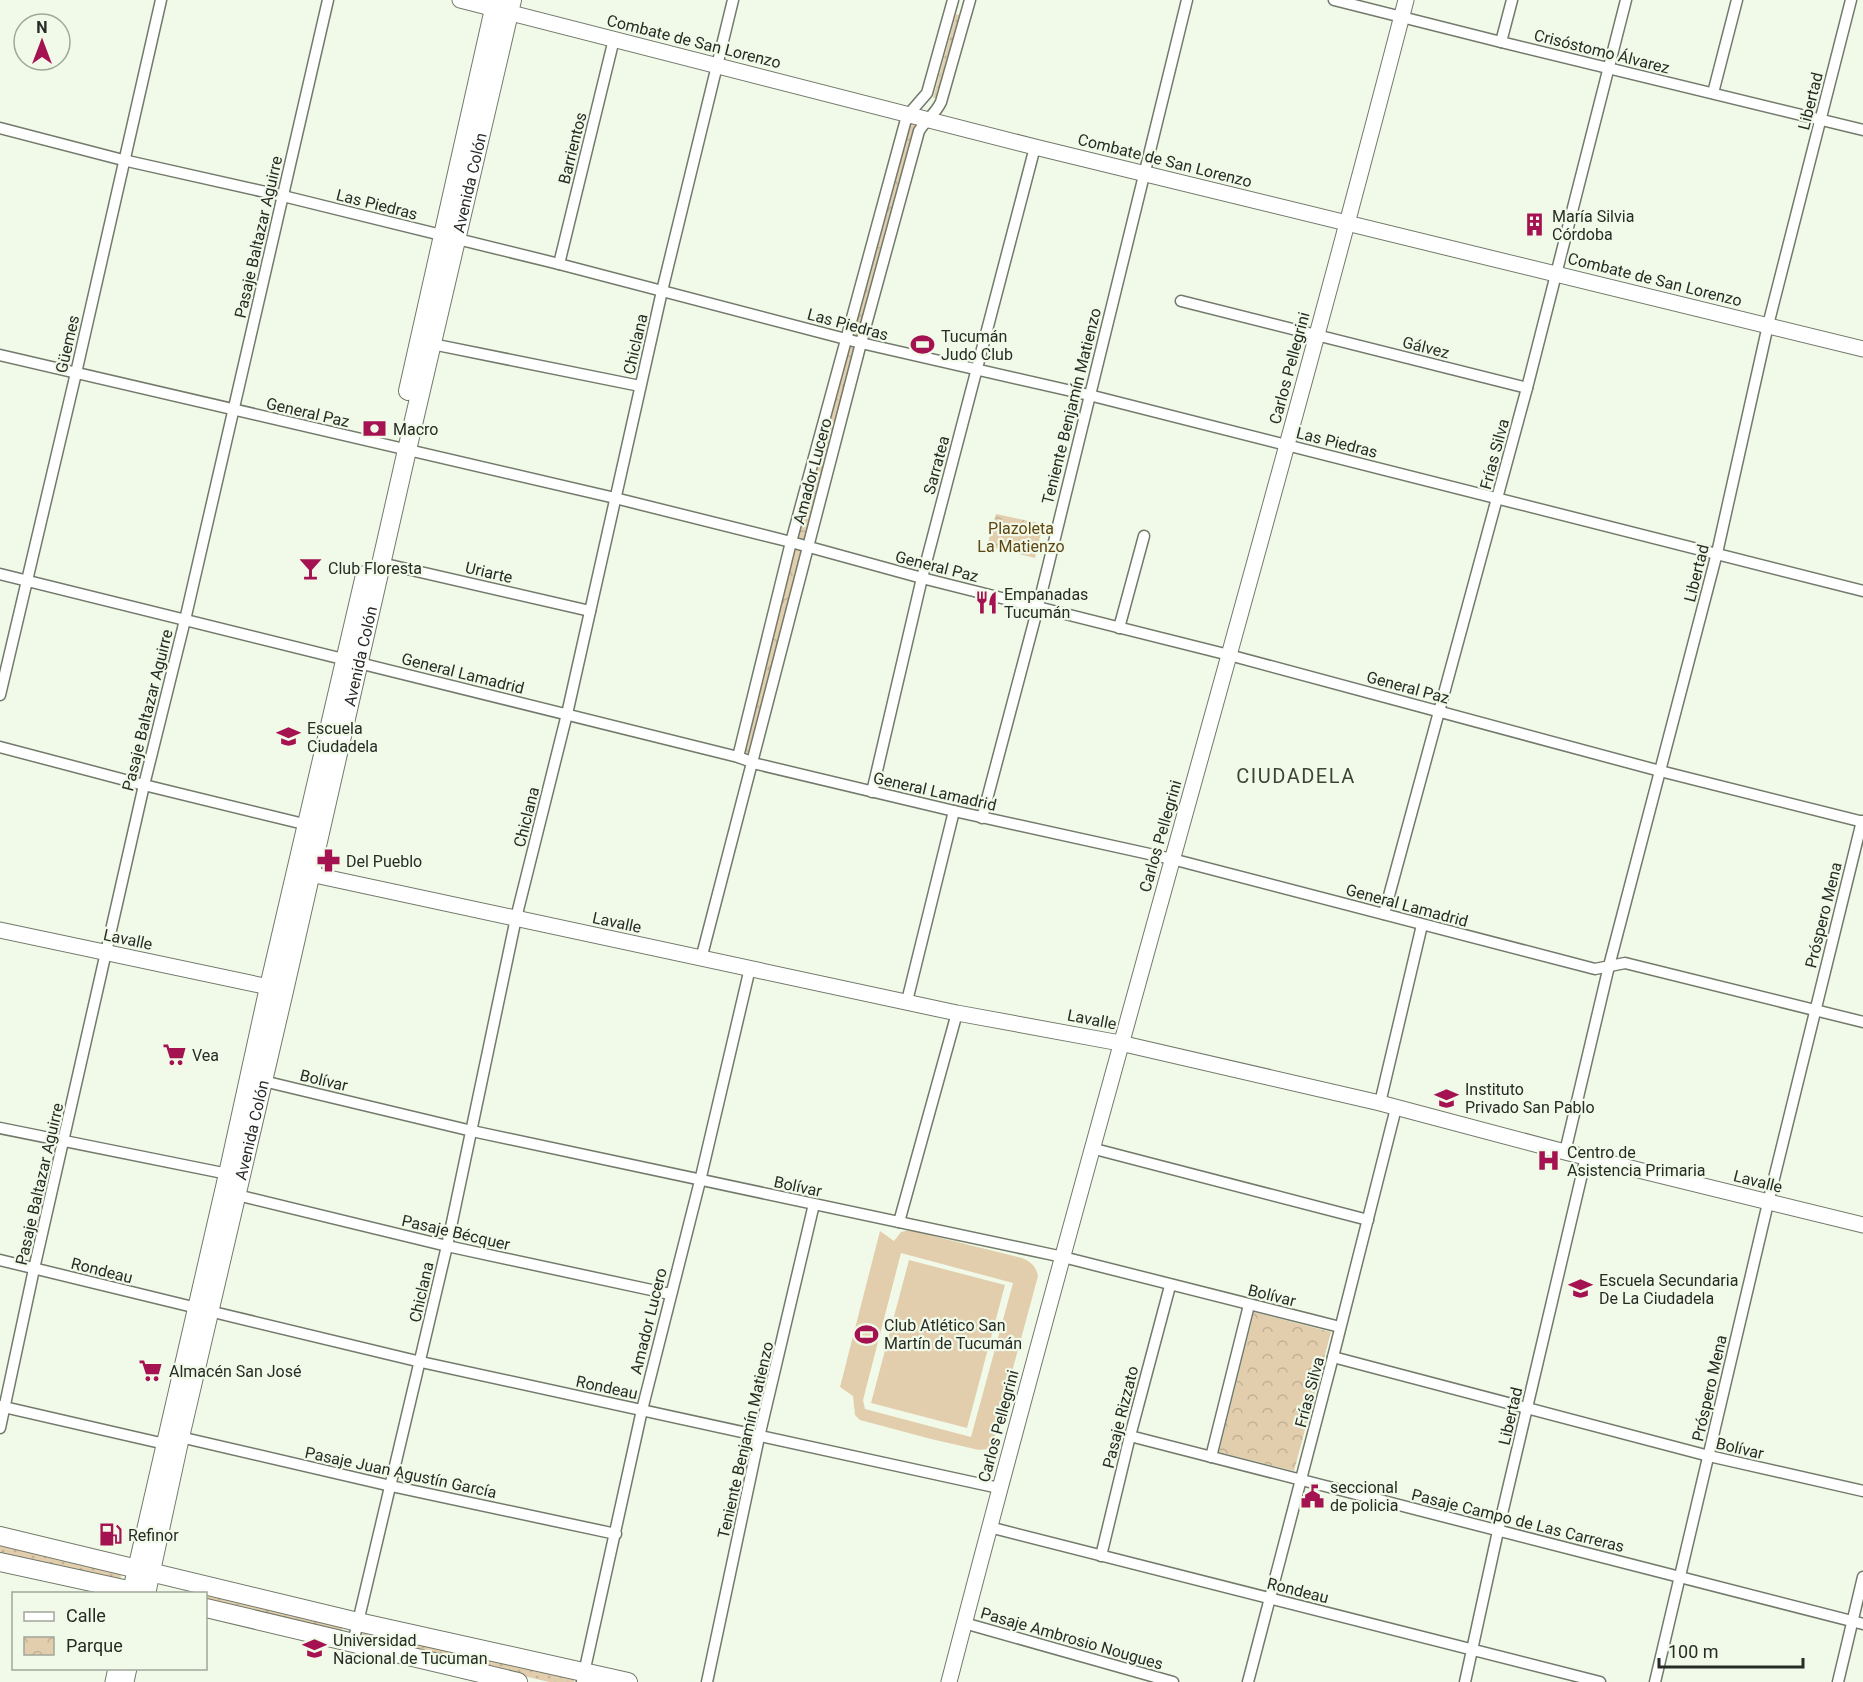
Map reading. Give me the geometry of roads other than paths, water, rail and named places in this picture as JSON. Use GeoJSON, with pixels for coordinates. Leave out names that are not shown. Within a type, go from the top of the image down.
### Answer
{"type":"FeatureCollection","features":[{"type":"Feature","properties":{"kind":"main road","name":"Avenida Colón"},"geometry":{"type":"LineString","coordinates":[[276,989],[310,874],[352,662],[503,5]]}},
{"type":"Feature","properties":{"kind":"main road","name":"Avenida Colón"},"geometry":{"type":"LineString","coordinates":[[203,1310],[237,1195],[256,1079],[308,825],[381,563],[401,449],[432,344],[450,238]]}},
{"type":"Feature","properties":{"kind":"main road","name":"Avenida Colón"},"geometry":{"type":"LineString","coordinates":[[138,1592],[203,1310],[228,1174],[256,1079]]}},
{"type":"Feature","properties":{"kind":"main road"},"geometry":{"type":"LineString","coordinates":[[0,1536],[583,1677],[628,1682]]}},
{"type":"Feature","properties":{"kind":"main road"},"geometry":{"type":"LineString","coordinates":[[0,1562],[134,1592]]}},
{"type":"Feature","properties":{"kind":"main road"},"geometry":{"type":"LineString","coordinates":[[207,1608],[518,1682]]}},
{"type":"Feature","properties":{"kind":"street","name":"Güemes"},"geometry":{"type":"LineString","coordinates":[[0,695],[161,0]]}},
{"type":"Feature","properties":{"kind":"street","name":"Pasaje Baltazar Aguirre"},"geometry":{"type":"LineString","coordinates":[[0,1428],[2,1406],[144,785],[185,620],[328,0]]}},
{"type":"Feature","properties":{"kind":"street","name":"Combate de San Lorenzo"},"geometry":{"type":"LineString","coordinates":[[460,0],[503,5],[614,39],[908,115],[1863,349]]}},
{"type":"Feature","properties":{"kind":"street","name":"Chiclana"},"geometry":{"type":"LineString","coordinates":[[353,1643],[421,1362],[516,918],[567,714],[662,291],[719,65],[733,0]]}},
{"type":"Feature","properties":{"kind":"street","name":"Teniente Benjamín Matienzo"},"geometry":{"type":"LineString","coordinates":[[982,818],[1038,607],[1186,0]]}},
{"type":"Feature","properties":{"kind":"street","name":"Crisóstomo Álvarez"},"geometry":{"type":"LineString","coordinates":[[1334,0],[1863,130]]}},
{"type":"Feature","properties":{"kind":"street","name":"Carlos Pellegrini"},"geometry":{"type":"LineString","coordinates":[[949,1682],[1091,1148],[1287,445],[1406,0]]}},
{"type":"Feature","properties":{"kind":"street"},"geometry":{"type":"LineString","coordinates":[[1501,42],[1512,0]]}},
{"type":"Feature","properties":{"kind":"street","name":"Frías Silva"},"geometry":{"type":"LineString","coordinates":[[1384,914],[1498,499],[1626,0]]}},
{"type":"Feature","properties":{"kind":"street"},"geometry":{"type":"LineString","coordinates":[[1713,93],[1737,0]]}},
{"type":"Feature","properties":{"kind":"street","name":"Libertad"},"geometry":{"type":"LineString","coordinates":[[1565,1152],[1609,966],[1717,553],[1768,326],[1851,0]]}},
{"type":"Feature","properties":{"kind":"street"},"geometry":{"type":"LineString","coordinates":[[952,2],[969,4]]}},
{"type":"Feature","properties":{"kind":"street","name":"Amador Lucero"},"geometry":{"type":"LineString","coordinates":[[738,757],[791,542],[908,115],[927,93],[952,2]]}},
{"type":"Feature","properties":{"kind":"street","name":"Amador Lucero"},"geometry":{"type":"LineString","coordinates":[[701,958],[861,343],[919,131],[926,119],[938,109],[941,102],[969,4]]}},
{"type":"Feature","properties":{"kind":"street","name":"Barrientos"},"geometry":{"type":"LineString","coordinates":[[559,264],[614,39]]}},
{"type":"Feature","properties":{"kind":"street","name":"Las Piedras"},"geometry":{"type":"LineString","coordinates":[[0,128],[123,160],[283,196],[559,264],[861,343],[1089,395],[1863,591]]}},
{"type":"Feature","properties":{"kind":"street","name":"Sarratea"},"geometry":{"type":"LineString","coordinates":[[872,792],[922,578],[1035,147]]}},
{"type":"Feature","properties":{"kind":"street","name":"Gálvez"},"geometry":{"type":"LineString","coordinates":[[1181,301],[1527,388]]}},
{"type":"Feature","properties":{"kind":"street"},"geometry":{"type":"LineString","coordinates":[[432,344],[640,387]]}},
{"type":"Feature","properties":{"kind":"street","name":"General Paz"},"geometry":{"type":"LineString","coordinates":[[0,355],[615,498],[791,542],[1862,822]]}},
{"type":"Feature","properties":{"kind":"street"},"geometry":{"type":"LineString","coordinates":[[1119,628],[1144,536]]}},
{"type":"Feature","properties":{"kind":"street","name":"Uriarte"},"geometry":{"type":"LineString","coordinates":[[381,563],[590,611]]}},
{"type":"Feature","properties":{"kind":"street","name":"General Lamadrid"},"geometry":{"type":"LineString","coordinates":[[0,574],[872,792],[1172,859],[1594,969],[1625,963],[1863,1022]]}},
{"type":"Feature","properties":{"kind":"street"},"geometry":{"type":"LineString","coordinates":[[0,747],[308,825]]}},
{"type":"Feature","properties":{"kind":"street"},"geometry":{"type":"LineString","coordinates":[[907,1001],[954,811]]}},
{"type":"Feature","properties":{"kind":"street","name":"Próspero Mena"},"geometry":{"type":"LineString","coordinates":[[1655,1682],[1768,1203],[1862,822]]}},
{"type":"Feature","properties":{"kind":"street","name":"Lavalle"},"geometry":{"type":"LineString","coordinates":[[310,874],[957,1013],[1120,1043],[1380,1103],[1565,1152],[1863,1225]]}},
{"type":"Feature","properties":{"kind":"street"},"geometry":{"type":"LineString","coordinates":[[1380,1103],[1422,924]]}},
{"type":"Feature","properties":{"kind":"street","name":"Lavalle"},"geometry":{"type":"LineString","coordinates":[[0,930],[276,989]]}},
{"type":"Feature","properties":{"kind":"street","name":"Amador Lucero"},"geometry":{"type":"LineString","coordinates":[[583,1677],[642,1410],[700,1181],[750,968]]}},
{"type":"Feature","properties":{"kind":"street"},"geometry":{"type":"LineString","coordinates":[[899,1222],[957,1013]]}},
{"type":"Feature","properties":{"kind":"street","name":"Bolívar"},"geometry":{"type":"LineString","coordinates":[[256,1079],[472,1131],[1063,1257],[1170,1286],[1341,1327]]}},
{"type":"Feature","properties":{"kind":"street","name":"Frías Silva"},"geometry":{"type":"LineString","coordinates":[[1248,1682],[1396,1108]]}},
{"type":"Feature","properties":{"kind":"street"},"geometry":{"type":"LineString","coordinates":[[0,1128],[228,1174]]}},
{"type":"Feature","properties":{"kind":"street"},"geometry":{"type":"LineString","coordinates":[[1091,1148],[1368,1220]]}},
{"type":"Feature","properties":{"kind":"street","name":"Libertad"},"geometry":{"type":"LineString","coordinates":[[1465,1682],[1586,1157]]}},
{"type":"Feature","properties":{"kind":"street","name":"Pasaje Bécquer"},"geometry":{"type":"LineString","coordinates":[[237,1195],[447,1246],[670,1294]]}},
{"type":"Feature","properties":{"kind":"street","name":"Teniente Benjamín Matienzo"},"geometry":{"type":"LineString","coordinates":[[707,1682],[759,1437],[814,1204]]}},
{"type":"Feature","properties":{"kind":"street","name":"Rondeau"},"geometry":{"type":"LineString","coordinates":[[0,1260],[421,1362],[999,1488]]}},
{"type":"Feature","properties":{"kind":"street","name":"Pasaje Rizzato"},"geometry":{"type":"LineString","coordinates":[[1101,1556],[1170,1286]]}},
{"type":"Feature","properties":{"kind":"street"},"geometry":{"type":"LineString","coordinates":[[1211,1456],[1249,1305]]}},
{"type":"Feature","properties":{"kind":"street","name":"Bolívar"},"geometry":{"type":"LineString","coordinates":[[1333,1358],[1709,1456],[1863,1491]]}},
{"type":"Feature","properties":{"kind":"street","name":"Pasaje Juan Agustín García"},"geometry":{"type":"LineString","coordinates":[[2,1406],[616,1534]]}},
{"type":"Feature","properties":{"kind":"street","name":"Pasaje Campo de Las Carreras"},"geometry":{"type":"LineString","coordinates":[[1130,1436],[1858,1622]]}},
{"type":"Feature","properties":{"kind":"street","name":"Rondeau"},"geometry":{"type":"LineString","coordinates":[[989,1527],[1600,1682]]}},
{"type":"Feature","properties":{"kind":"street"},"geometry":{"type":"LineString","coordinates":[[1838,1682],[1858,1622],[1863,1577]]}},
{"type":"Feature","properties":{"kind":"street","name":"Pasaje Ambrosio Nougues"},"geometry":{"type":"LineString","coordinates":[[964,1623],[1173,1682]]}},
{"type":"Feature","properties":{"kind":"place","name":"María Silvia Córdoba"},"geometry":{"type":"Point","coordinates":[1534,225]}},
{"type":"Feature","properties":{"kind":"place","name":"Tucumán Judo Club"},"geometry":{"type":"Point","coordinates":[923,345]}},
{"type":"Feature","properties":{"kind":"place","name":"Macro"},"geometry":{"type":"Point","coordinates":[375,429]}},
{"type":"Feature","properties":{"kind":"place","name":"Club Floresta"},"geometry":{"type":"Point","coordinates":[310,568]}},
{"type":"Feature","properties":{"kind":"place","name":"Empanadas Tucumán"},"geometry":{"type":"Point","coordinates":[986,603]}},
{"type":"Feature","properties":{"kind":"place","name":"Escuela Ciudadela"},"geometry":{"type":"Point","coordinates":[289,737]}},
{"type":"Feature","properties":{"kind":"place","name":"Del Pueblo"},"geometry":{"type":"Point","coordinates":[328,861]}},
{"type":"Feature","properties":{"kind":"place","name":"Vea"},"geometry":{"type":"Point","coordinates":[174,1055]}},
{"type":"Feature","properties":{"kind":"place","name":"Instituto Privado San Pablo"},"geometry":{"type":"Point","coordinates":[1447,1098]}},
{"type":"Feature","properties":{"kind":"place","name":"Centro de Asistencia Primaria"},"geometry":{"type":"Point","coordinates":[1549,1161]}},
{"type":"Feature","properties":{"kind":"place","name":"Escuela Secundaria De La Ciudadela"},"geometry":{"type":"Point","coordinates":[1581,1289]}},
{"type":"Feature","properties":{"kind":"place","name":"Club Atlético San Martín de Tucumán"},"geometry":{"type":"Point","coordinates":[866,1334]}},
{"type":"Feature","properties":{"kind":"place","name":"Almacén San José"},"geometry":{"type":"Point","coordinates":[151,1371]}},
{"type":"Feature","properties":{"kind":"place","name":"seccional de policia"},"geometry":{"type":"Point","coordinates":[1312,1496]}},
{"type":"Feature","properties":{"kind":"place","name":"Refinor"},"geometry":{"type":"Point","coordinates":[110,1535]}},
{"type":"Feature","properties":{"kind":"place","name":"Universidad Nacional de Tucuman"},"geometry":{"type":"Point","coordinates":[315,1649]}},
{"type":"Feature","properties":{"kind":"district","name":"CIUDADELA"},"geometry":{"type":"Point","coordinates":[1296,776]}},
{"type":"Feature","properties":{"kind":"park label","name":"Plazoleta La Matienzo"},"geometry":{"type":"Point","coordinates":[1021,537]}}]}
